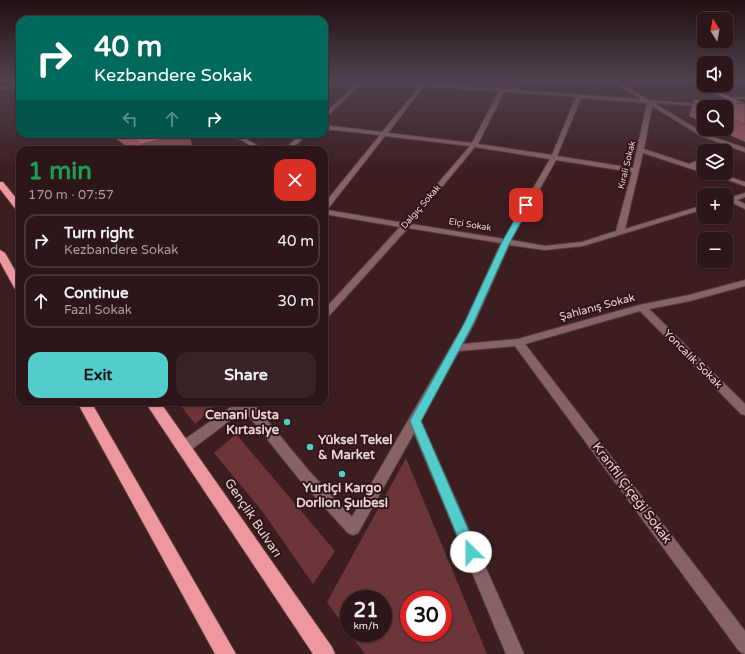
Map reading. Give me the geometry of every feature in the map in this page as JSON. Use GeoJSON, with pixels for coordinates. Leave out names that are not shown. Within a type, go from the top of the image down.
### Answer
{"type":"FeatureCollection","features":[{"type":"Feature","properties":{"kind":"highway"},"geometry":{"type":"LineString","coordinates":[[0,184],[16,204]]}},
{"type":"Feature","properties":{"kind":"highway"},"geometry":{"type":"LineString","coordinates":[[0,253],[16,282]]}},
{"type":"Feature","properties":{"kind":"highway"},"geometry":{"type":"LineString","coordinates":[[86,406],[226,654]]}},
{"type":"Feature","properties":{"kind":"highway","name":"Gençlik Bulvarı"},"geometry":{"type":"LineString","coordinates":[[155,406],[325,654]]}},
{"type":"Feature","properties":{"kind":"street"},"geometry":{"type":"LineString","coordinates":[[328,206],[403,111]]}},
{"type":"Feature","properties":{"kind":"street","name":"Dalgıç Sokak"},"geometry":{"type":"LineString","coordinates":[[328,312],[406,225],[474,145],[492,111]]}},
{"type":"Feature","properties":{"kind":"street"},"geometry":{"type":"LineString","coordinates":[[248,406],[304,475],[353,528],[469,324],[506,242],[554,157],[573,111]]}},
{"type":"Feature","properties":{"kind":"street","name":"Kırali Sokak"},"geometry":{"type":"LineString","coordinates":[[620,232],[641,150],[648,111]]}},
{"type":"Feature","properties":{"kind":"street"},"geometry":{"type":"LineString","coordinates":[[664,111],[703,135],[728,144]]}},
{"type":"Feature","properties":{"kind":"street"},"geometry":{"type":"LineString","coordinates":[[328,127],[474,145],[635,170]]}},
{"type":"Feature","properties":{"kind":"street"},"geometry":{"type":"LineString","coordinates":[[241,138],[255,146]]}},
{"type":"Feature","properties":{"kind":"street"},"geometry":{"type":"LineString","coordinates":[[291,146],[300,138]]}},
{"type":"Feature","properties":{"kind":"street"},"geometry":{"type":"LineString","coordinates":[[733,146],[745,150]]}},
{"type":"Feature","properties":{"kind":"street"},"geometry":{"type":"LineString","coordinates":[[641,150],[697,168]]}},
{"type":"Feature","properties":{"kind":"street"},"geometry":{"type":"LineString","coordinates":[[690,166],[697,163]]}},
{"type":"Feature","properties":{"kind":"street"},"geometry":{"type":"LineString","coordinates":[[733,180],[745,184]]}},
{"type":"Feature","properties":{"kind":"street"},"geometry":{"type":"LineString","coordinates":[[733,199],[745,195]]}},
{"type":"Feature","properties":{"kind":"street"},"geometry":{"type":"LineString","coordinates":[[733,202],[745,207]]}},
{"type":"Feature","properties":{"kind":"street","name":"Elçi Sokak"},"geometry":{"type":"LineString","coordinates":[[328,212],[545,248],[582,244],[697,209]]}},
{"type":"Feature","properties":{"kind":"street","name":"Şahlanış Sokak"},"geometry":{"type":"LineString","coordinates":[[454,348],[518,342],[642,307],[690,298],[745,283]]}},
{"type":"Feature","properties":{"kind":"street","name":"Yoncalık Sokak"},"geometry":{"type":"LineString","coordinates":[[642,307],[745,411]]}},
{"type":"Feature","properties":{"kind":"street","name":"Kranfil Çiçeği Sokak"},"geometry":{"type":"LineString","coordinates":[[518,342],[745,645]]}},
{"type":"Feature","properties":{"kind":"street"},"geometry":{"type":"LineString","coordinates":[[183,448],[240,406]]}},
{"type":"Feature","properties":{"kind":"street"},"geometry":{"type":"LineString","coordinates":[[415,421],[515,654]]}},
{"type":"Feature","properties":{"kind":"shaded area"},"geometry":{"type":"Polygon","coordinates":[[[181,406],[215,406],[195,424],[181,406]]]}},
{"type":"Feature","properties":{"kind":"shaded area"},"geometry":{"type":"Polygon","coordinates":[[[236,434],[335,551],[313,584],[262,511],[214,453],[236,434]]]}},
{"type":"Feature","properties":{"kind":"shaded area"},"geometry":{"type":"Polygon","coordinates":[[[406,458],[487,654],[365,654],[356,642],[392,642],[392,590],[340,590],[340,620],[327,602],[406,458]]]}},
{"type":"Feature","properties":{"kind":"building"},"geometry":{"type":"Polygon","coordinates":[[[733,111],[745,111],[745,124],[733,119],[733,111]]]}},
{"type":"Feature","properties":{"kind":"building"},"geometry":{"type":"Polygon","coordinates":[[[132,138],[166,138],[141,144],[132,138]]]}},
{"type":"Feature","properties":{"kind":"place","name":"Cenani Usta Kırtasiye"},"geometry":{"type":"Point","coordinates":[287,422]}},
{"type":"Feature","properties":{"kind":"place","name":"Yüksel Tekel & Market"},"geometry":{"type":"Point","coordinates":[310,447]}},
{"type":"Feature","properties":{"kind":"place","name":"Yurtiçi Kargo Dorlion Şuıbesi"},"geometry":{"type":"Point","coordinates":[342,474]}},
{"type":"Feature","properties":{"kind":"route"},"geometry":{"type":"LineString","coordinates":[[471,552],[415,421],[454,348],[469,324],[506,242],[526,205]]}}]}
